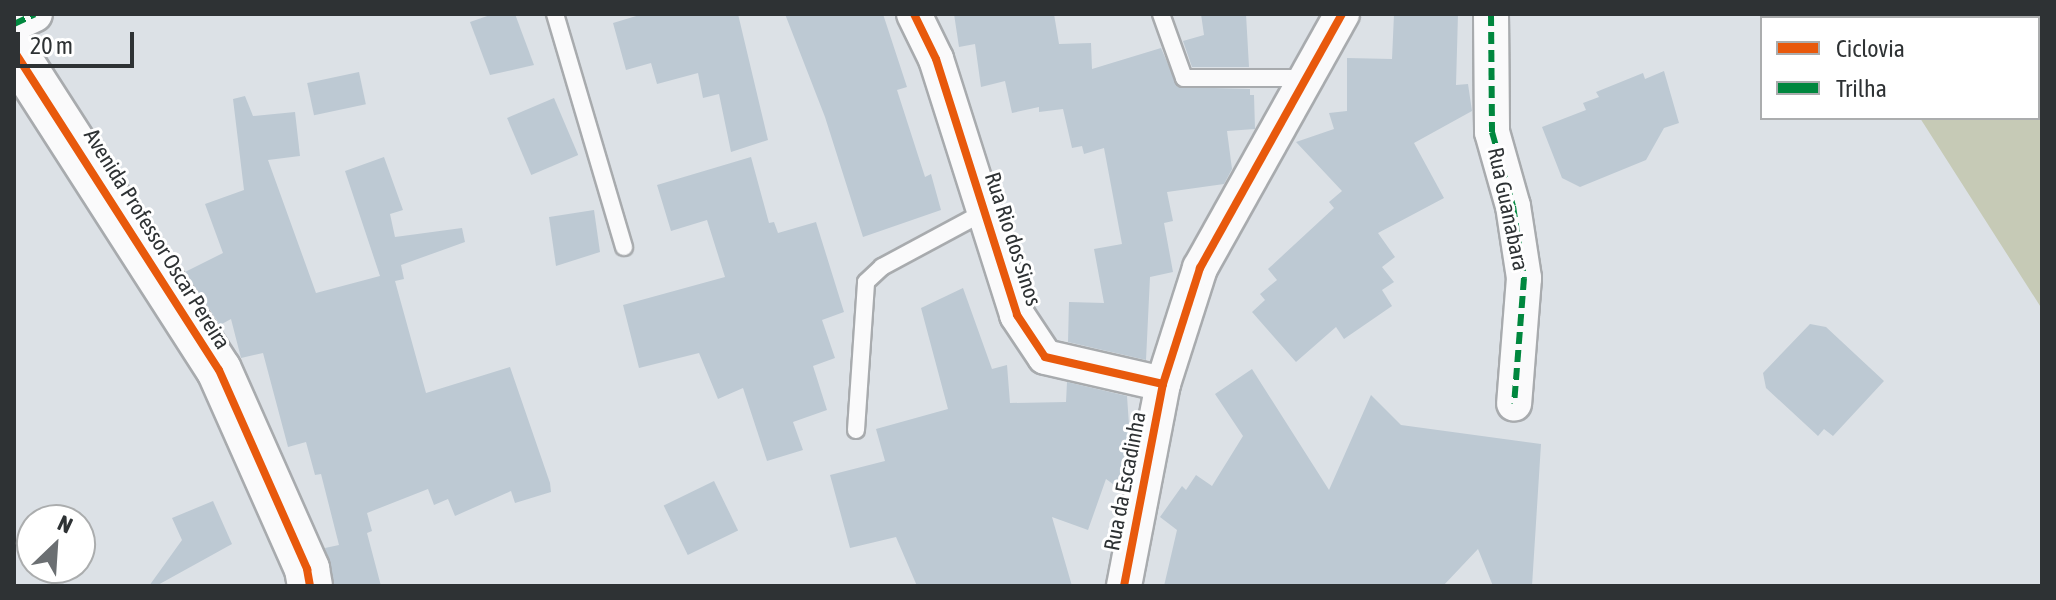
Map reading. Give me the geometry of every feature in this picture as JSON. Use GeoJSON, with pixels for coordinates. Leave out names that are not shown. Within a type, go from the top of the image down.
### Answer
{"type":"FeatureCollection","features":[{"type":"Feature","properties":{"kind":"main road","name":"Avenida Professor Oscar Pereira"},"geometry":{"type":"LineString","coordinates":[[14,51],[219,370],[307,569],[310,586]]}},
{"type":"Feature","properties":{"kind":"street"},"geometry":{"type":"LineString","coordinates":[[14,24],[35,14]]}},
{"type":"Feature","properties":{"kind":"street","name":"Rua Rio dos Sinos"},"geometry":{"type":"LineString","coordinates":[[914,14],[936,59],[1017,315],[1045,357],[1163,384]]}},
{"type":"Feature","properties":{"kind":"street","name":"Rua da Escadinha"},"geometry":{"type":"LineString","coordinates":[[1124,586],[1163,384],[1200,268],[1342,14]]}},
{"type":"Feature","properties":{"kind":"street","name":"Rua Guanabara"},"geometry":{"type":"LineString","coordinates":[[1491,14],[1492,132],[1513,206],[1524,278],[1514,404]]}},
{"type":"Feature","properties":{"kind":"lane"},"geometry":{"type":"LineString","coordinates":[[555,14],[624,247]]}},
{"type":"Feature","properties":{"kind":"lane"},"geometry":{"type":"LineString","coordinates":[[1161,14],[1184,78],[1306,78]]}},
{"type":"Feature","properties":{"kind":"lane"},"geometry":{"type":"LineString","coordinates":[[856,430],[866,282],[882,267],[984,212]]}},
{"type":"Feature","properties":{"kind":"green space"},"geometry":{"type":"Polygon","coordinates":[[[2042,14],[2042,309],[1921,120],[2040,120],[2040,16],[1855,16],[2042,14]]]}},
{"type":"Feature","properties":{"kind":"building"},"geometry":{"type":"Polygon","coordinates":[[[493,14],[515,14],[534,65],[490,75],[470,22],[493,14]]]}},
{"type":"Feature","properties":{"kind":"building"},"geometry":{"type":"Polygon","coordinates":[[[643,14],[738,14],[768,140],[731,152],[719,94],[703,98],[698,73],[657,84],[651,63],[626,70],[613,23],[643,14]]]}},
{"type":"Feature","properties":{"kind":"building"},"geometry":{"type":"Polygon","coordinates":[[[785,14],[883,14],[907,87],[897,90],[925,177],[931,174],[941,210],[863,237],[825,117],[785,14]]]}},
{"type":"Feature","properties":{"kind":"building"},"geometry":{"type":"Polygon","coordinates":[[[954,14],[1054,14],[1059,44],[1091,43],[1092,69],[1161,48],[1178,87],[1250,89],[1250,95],[1254,95],[1255,129],[1227,131],[1232,169],[1224,184],[1167,192],[1173,221],[1164,223],[1173,272],[1150,277],[1146,360],[1068,342],[1069,302],[1104,303],[1094,249],[1122,244],[1104,148],[1084,154],[1082,146],[1072,148],[1063,109],[1039,112],[1039,107],[1012,113],[1005,81],[981,87],[975,44],[959,47],[954,14]]]}},
{"type":"Feature","properties":{"kind":"building"},"geometry":{"type":"Polygon","coordinates":[[[1201,14],[1246,14],[1249,67],[1192,67],[1183,41],[1204,35],[1201,14]]]}},
{"type":"Feature","properties":{"kind":"building"},"geometry":{"type":"Polygon","coordinates":[[[1394,14],[1458,14],[1456,85],[1468,84],[1472,111],[1414,143],[1444,198],[1378,233],[1395,257],[1382,267],[1394,282],[1382,290],[1392,306],[1344,339],[1336,327],[1296,362],[1252,312],[1265,300],[1260,294],[1277,280],[1268,269],[1334,208],[1329,202],[1342,191],[1296,142],[1334,129],[1329,113],[1347,111],[1347,58],[1392,59],[1394,14]]]}},
{"type":"Feature","properties":{"kind":"building"},"geometry":{"type":"Polygon","coordinates":[[[1664,71],[1679,123],[1664,128],[1646,160],[1580,187],[1562,178],[1542,127],[1586,110],[1583,103],[1599,97],[1596,92],[1643,73],[1645,79],[1664,71]]]}},
{"type":"Feature","properties":{"kind":"building"},"geometry":{"type":"Polygon","coordinates":[[[359,72],[366,104],[314,115],[307,83],[359,72]]]}},
{"type":"Feature","properties":{"kind":"building"},"geometry":{"type":"Polygon","coordinates":[[[245,96],[253,116],[295,112],[300,156],[268,160],[316,293],[380,276],[345,171],[384,157],[403,210],[390,214],[395,237],[462,228],[465,242],[401,265],[404,279],[395,281],[426,393],[510,367],[550,483],[551,492],[515,503],[511,491],[455,516],[448,499],[434,505],[428,489],[367,513],[372,531],[367,533],[381,586],[334,586],[325,548],[339,545],[321,474],[315,475],[306,442],[288,447],[263,353],[241,358],[231,319],[220,325],[185,272],[223,253],[205,204],[244,190],[233,99],[245,96]]]}},
{"type":"Feature","properties":{"kind":"building"},"geometry":{"type":"Polygon","coordinates":[[[554,98],[578,155],[531,175],[507,118],[554,98]]]}},
{"type":"Feature","properties":{"kind":"building"},"geometry":{"type":"Polygon","coordinates":[[[751,157],[769,223],[774,222],[778,233],[816,222],[844,312],[822,320],[835,358],[813,366],[827,410],[793,422],[803,450],[767,461],[743,388],[718,399],[699,353],[639,368],[623,305],[725,277],[707,220],[671,231],[657,185],[751,157]]]}},
{"type":"Feature","properties":{"kind":"building"},"geometry":{"type":"Polygon","coordinates":[[[594,210],[600,252],[556,266],[549,217],[594,210]]]}},
{"type":"Feature","properties":{"kind":"building"},"geometry":{"type":"Polygon","coordinates":[[[963,288],[992,369],[1007,365],[1010,403],[1066,402],[1067,382],[1127,396],[1130,439],[1121,490],[1106,479],[1088,530],[1052,517],[1072,586],[917,586],[896,537],[850,548],[830,475],[885,461],[876,429],[948,409],[921,308],[963,288]]]}},
{"type":"Feature","properties":{"kind":"building"},"geometry":{"type":"Polygon","coordinates":[[[1810,324],[1826,327],[1884,381],[1833,436],[1824,429],[1818,436],[1766,388],[1763,373],[1810,324]]]}},
{"type":"Feature","properties":{"kind":"building"},"geometry":{"type":"Polygon","coordinates":[[[1252,369],[1329,490],[1371,395],[1401,425],[1541,444],[1532,586],[1493,586],[1478,549],[1443,586],[1164,586],[1177,530],[1160,517],[1182,486],[1186,490],[1196,475],[1212,486],[1243,436],[1215,394],[1252,369]]]}},
{"type":"Feature","properties":{"kind":"building"},"geometry":{"type":"Polygon","coordinates":[[[714,481],[738,530],[688,555],[664,506],[714,481]]]}},
{"type":"Feature","properties":{"kind":"building"},"geometry":{"type":"Polygon","coordinates":[[[213,501],[232,544],[156,586],[149,586],[182,540],[172,518],[213,501]]]}},
{"type":"Feature","properties":{"kind":"marked path"},"geometry":{"type":"LineString","coordinates":[[14,24],[35,14]]}},
{"type":"Feature","properties":{"kind":"marked path"},"geometry":{"type":"LineString","coordinates":[[1491,14],[1492,132],[1513,206],[1524,278],[1514,404]]}},
{"type":"Feature","properties":{"kind":"cycle path"},"geometry":{"type":"LineString","coordinates":[[914,14],[936,59],[1017,315],[1045,357],[1163,384]]}},
{"type":"Feature","properties":{"kind":"cycle path"},"geometry":{"type":"LineString","coordinates":[[1124,586],[1163,384],[1200,268],[1342,14]]}},
{"type":"Feature","properties":{"kind":"cycle path"},"geometry":{"type":"LineString","coordinates":[[14,51],[219,370],[307,569],[310,586]]}}]}
